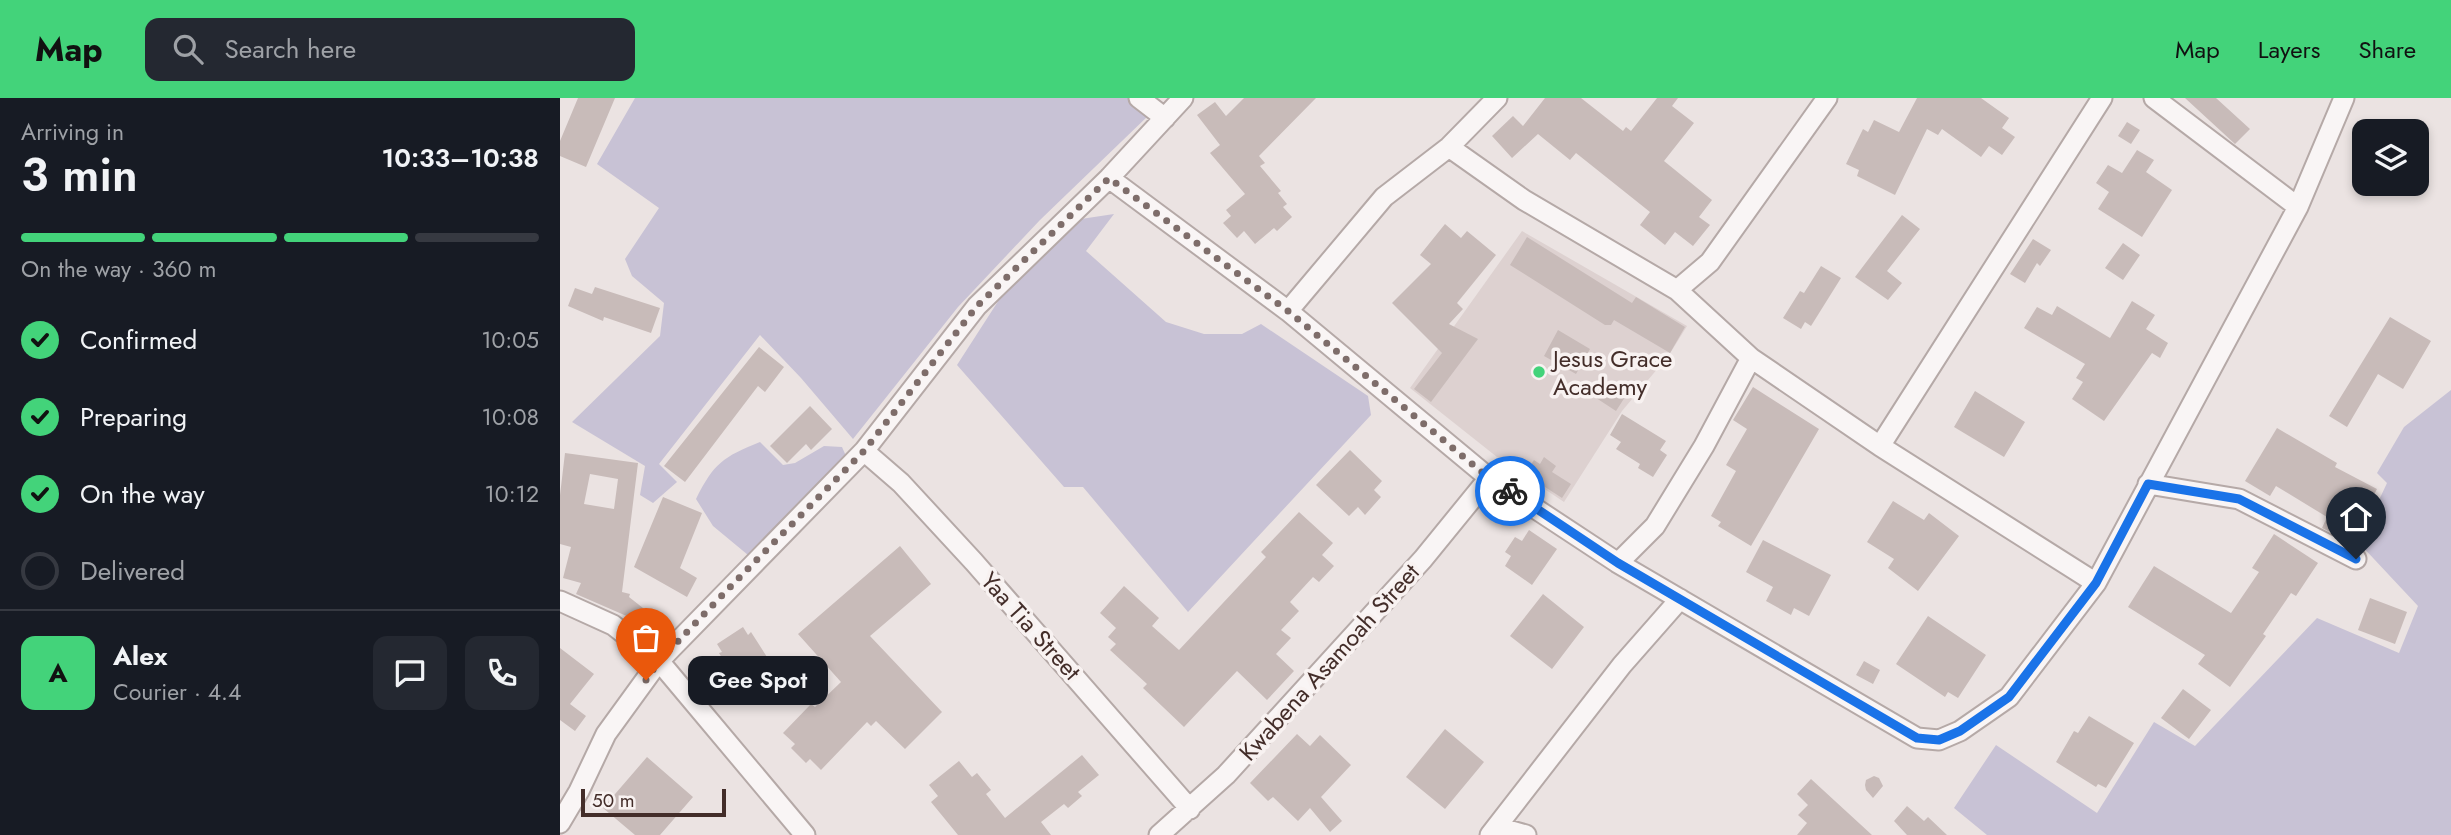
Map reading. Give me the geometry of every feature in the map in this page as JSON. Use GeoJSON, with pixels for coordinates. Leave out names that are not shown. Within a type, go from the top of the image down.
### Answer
{"type":"FeatureCollection","features":[{"type":"Feature","properties":{"kind":"street"},"geometry":{"type":"LineString","coordinates":[[1139,98],[1165,118]]}},
{"type":"Feature","properties":{"kind":"street"},"geometry":{"type":"LineString","coordinates":[[560,822],[579,791],[606,734],[659,661],[864,451],[977,306],[1109,178],[1183,98]]}},
{"type":"Feature","properties":{"kind":"street"},"geometry":{"type":"LineString","coordinates":[[1677,290],[1710,262],[1827,98]]}},
{"type":"Feature","properties":{"kind":"street"},"geometry":{"type":"LineString","coordinates":[[1880,446],[2102,98]]}},
{"type":"Feature","properties":{"kind":"street"},"geometry":{"type":"LineString","coordinates":[[2154,98],[2298,207]]}},
{"type":"Feature","properties":{"kind":"street"},"geometry":{"type":"LineString","coordinates":[[1109,178],[1288,311],[1489,478],[1618,563],[1917,738],[1939,740],[1960,731],[2009,697],[2096,583],[2298,207],[2344,98]]}},
{"type":"Feature","properties":{"kind":"street"},"geometry":{"type":"LineString","coordinates":[[1288,311],[1384,197],[1449,147],[1486,102]]}},
{"type":"Feature","properties":{"kind":"street"},"geometry":{"type":"LineString","coordinates":[[1449,147],[1524,200],[1677,290],[1751,358],[1880,446],[2096,583]]}},
{"type":"Feature","properties":{"kind":"street"},"geometry":{"type":"LineString","coordinates":[[1618,563],[1655,526],[1704,446],[1751,358]]}},
{"type":"Feature","properties":{"kind":"street","name":"Yaa Tia Street"},"geometry":{"type":"LineString","coordinates":[[864,451],[901,483],[974,562],[1190,809]]}},
{"type":"Feature","properties":{"kind":"street","name":"Kwabena Asamoah Street"},"geometry":{"type":"LineString","coordinates":[[1159,835],[1226,775],[1423,559],[1489,478]]}},
{"type":"Feature","properties":{"kind":"street"},"geometry":{"type":"LineString","coordinates":[[2148,484],[2239,499],[2356,559]]}},
{"type":"Feature","properties":{"kind":"street"},"geometry":{"type":"LineString","coordinates":[[1494,831],[1622,665],[1680,599]]}},
{"type":"Feature","properties":{"kind":"street"},"geometry":{"type":"LineString","coordinates":[[560,601],[613,625],[659,661],[805,835]]}},
{"type":"Feature","properties":{"kind":"street"},"geometry":{"type":"LineString","coordinates":[[1494,831],[1526,835]]}},
{"type":"Feature","properties":{"kind":"shaded area"},"geometry":{"type":"Polygon","coordinates":[[[635,98],[1150,98],[1149,115],[1040,220],[958,307],[853,439],[760,335],[659,464],[677,482],[653,503],[640,495],[645,466],[572,422],[660,336],[664,303],[632,276],[625,259],[659,208],[597,164],[635,98]]]}},
{"type":"Feature","properties":{"kind":"shaded area"},"geometry":{"type":"Polygon","coordinates":[[[1114,214],[1086,251],[1166,322],[1204,334],[1242,334],[1261,324],[1368,396],[1371,415],[1188,612],[1083,487],[1064,487],[957,365],[1006,289],[1081,219],[1114,214]]]}},
{"type":"Feature","properties":{"kind":"shaded area","name":"Jesus Grace Academy"},"geometry":{"type":"Polygon","coordinates":[[[1522,231],[1687,326],[1669,355],[1622,411],[1564,502],[1497,457],[1410,388],[1522,231]]]}},
{"type":"Feature","properties":{"kind":"shaded area"},"geometry":{"type":"Polygon","coordinates":[[[2451,390],[2451,835],[1987,835],[1954,808],[1996,745],[2097,813],[2154,722],[2195,746],[2317,618],[2399,653],[2418,606],[2359,543],[2387,483],[2377,473],[2404,427],[2451,390]]]}},
{"type":"Feature","properties":{"kind":"shaded area"},"geometry":{"type":"Polygon","coordinates":[[[760,442],[783,465],[795,463],[824,446],[842,447],[846,456],[757,552],[748,555],[713,526],[696,499],[714,469],[728,457],[760,442]]]}},
{"type":"Feature","properties":{"kind":"building"},"geometry":{"type":"Polygon","coordinates":[[[578,98],[615,98],[586,167],[560,156],[560,141],[578,98]]]}},
{"type":"Feature","properties":{"kind":"building"},"geometry":{"type":"Polygon","coordinates":[[[1244,98],[1316,98],[1259,156],[1265,163],[1260,166],[1281,191],[1278,193],[1287,204],[1283,207],[1292,217],[1277,231],[1274,228],[1255,244],[1244,231],[1237,238],[1223,223],[1231,216],[1226,210],[1245,194],[1210,153],[1220,145],[1197,115],[1215,102],[1226,116],[1244,98]]]}},
{"type":"Feature","properties":{"kind":"building"},"geometry":{"type":"Polygon","coordinates":[[[1545,98],[1581,98],[1623,131],[1626,127],[1631,131],[1657,98],[1678,98],[1672,106],[1694,123],[1664,161],[1712,200],[1699,217],[1710,225],[1693,246],[1675,232],[1665,245],[1640,225],[1650,212],[1576,153],[1570,160],[1538,134],[1512,158],[1492,136],[1513,116],[1523,126],[1545,98]]]}},
{"type":"Feature","properties":{"kind":"building"},"geometry":{"type":"Polygon","coordinates":[[[1917,98],[1981,98],[2009,118],[2002,128],[2015,137],[2002,155],[1989,146],[1981,157],[1942,129],[1938,135],[1927,129],[1895,195],[1857,176],[1859,170],[1846,164],[1863,129],[1868,132],[1874,120],[1899,132],[1917,98]]]}},
{"type":"Feature","properties":{"kind":"building"},"geometry":{"type":"Polygon","coordinates":[[[2185,98],[2216,98],[2250,129],[2235,144],[2185,98]]]}},
{"type":"Feature","properties":{"kind":"building"},"geometry":{"type":"Polygon","coordinates":[[[2127,122],[2140,130],[2131,144],[2118,136],[2127,122]]]}},
{"type":"Feature","properties":{"kind":"building"},"geometry":{"type":"Polygon","coordinates":[[[2137,150],[2154,160],[2146,172],[2172,190],[2142,237],[2098,209],[2109,192],[2096,183],[2108,165],[2122,173],[2137,150]]]}},
{"type":"Feature","properties":{"kind":"building"},"geometry":{"type":"Polygon","coordinates":[[[1902,215],[1920,229],[1887,271],[1902,283],[1888,300],[1855,277],[1902,215]]]}},
{"type":"Feature","properties":{"kind":"building"},"geometry":{"type":"Polygon","coordinates":[[[1445,224],[1461,238],[1467,231],[1496,255],[1457,303],[1463,309],[1449,324],[1478,339],[1431,402],[1414,389],[1442,353],[1392,303],[1431,264],[1420,255],[1445,224]]]}},
{"type":"Feature","properties":{"kind":"building"},"geometry":{"type":"Polygon","coordinates":[[[1527,237],[1632,303],[1636,297],[1685,327],[1670,353],[1614,320],[1611,325],[1605,325],[1510,265],[1527,237]]]}},
{"type":"Feature","properties":{"kind":"building"},"geometry":{"type":"Polygon","coordinates":[[[2033,239],[2051,250],[2040,266],[2037,263],[2025,283],[2010,274],[2033,239]]]}},
{"type":"Feature","properties":{"kind":"building"},"geometry":{"type":"Polygon","coordinates":[[[2123,243],[2140,255],[2123,280],[2105,268],[2123,243]]]}},
{"type":"Feature","properties":{"kind":"building"},"geometry":{"type":"Polygon","coordinates":[[[1821,266],[1841,278],[1811,326],[1805,322],[1801,329],[1783,318],[1800,291],[1804,293],[1821,266]]]}},
{"type":"Feature","properties":{"kind":"building"},"geometry":{"type":"Polygon","coordinates":[[[595,287],[660,308],[651,333],[604,317],[603,321],[568,306],[575,288],[592,294],[595,287]]]}},
{"type":"Feature","properties":{"kind":"building"},"geometry":{"type":"Polygon","coordinates":[[[2132,301],[2155,315],[2146,329],[2168,343],[2160,358],[2152,353],[2104,421],[2072,399],[2083,382],[2076,378],[2085,364],[2024,328],[2037,307],[2052,315],[2057,306],[2110,338],[2132,301]]]}},
{"type":"Feature","properties":{"kind":"building"},"geometry":{"type":"Polygon","coordinates":[[[2390,317],[2431,341],[2403,389],[2378,374],[2347,427],[2329,416],[2390,317]]]}},
{"type":"Feature","properties":{"kind":"building"},"geometry":{"type":"Polygon","coordinates":[[[1558,330],[1590,349],[1576,374],[1544,356],[1558,330]]]}},
{"type":"Feature","properties":{"kind":"building"},"geometry":{"type":"Polygon","coordinates":[[[759,347],[784,367],[765,392],[758,386],[685,482],[664,466],[759,347]]]}},
{"type":"Feature","properties":{"kind":"building"},"geometry":{"type":"Polygon","coordinates":[[[1599,380],[1625,397],[1616,411],[1590,394],[1599,380]]]}},
{"type":"Feature","properties":{"kind":"building"},"geometry":{"type":"Polygon","coordinates":[[[1753,387],[1819,429],[1751,546],[1718,526],[1721,522],[1711,516],[1736,471],[1726,465],[1747,429],[1733,420],[1753,387]]]}},
{"type":"Feature","properties":{"kind":"building"},"geometry":{"type":"Polygon","coordinates":[[[1975,391],[2025,422],[2004,457],[1954,427],[1975,391]]]}},
{"type":"Feature","properties":{"kind":"building"},"geometry":{"type":"Polygon","coordinates":[[[810,406],[832,429],[811,450],[806,444],[787,463],[770,446],[810,406]]]}},
{"type":"Feature","properties":{"kind":"building"},"geometry":{"type":"Polygon","coordinates":[[[1622,414],[1666,441],[1660,450],[1667,455],[1653,477],[1638,468],[1640,464],[1616,449],[1621,442],[1610,435],[1622,414]]]}},
{"type":"Feature","properties":{"kind":"building"},"geometry":{"type":"Polygon","coordinates":[[[2277,428],[2337,463],[2335,467],[2377,489],[2350,542],[2322,528],[2327,517],[2276,486],[2270,496],[2245,481],[2277,428]]]}},
{"type":"Feature","properties":{"kind":"building"},"geometry":{"type":"Polygon","coordinates":[[[1350,450],[1382,481],[1374,490],[1381,497],[1365,515],[1358,507],[1349,516],[1316,485],[1350,450]]]}},
{"type":"Feature","properties":{"kind":"building"},"geometry":{"type":"Polygon","coordinates":[[[565,453],[638,463],[622,592],[630,594],[629,597],[671,630],[668,634],[576,594],[581,583],[563,578],[571,547],[560,544],[560,495],[565,453]],[[590,474],[584,504],[614,509],[618,479],[590,474]]]}},
{"type":"Feature","properties":{"kind":"building"},"geometry":{"type":"Polygon","coordinates":[[[1544,457],[1556,466],[1552,472],[1571,484],[1562,498],[1525,474],[1534,460],[1540,464],[1544,457]]]}},
{"type":"Feature","properties":{"kind":"building"},"geometry":{"type":"Polygon","coordinates":[[[663,497],[702,513],[680,568],[697,578],[687,597],[634,567],[663,497]]]}},
{"type":"Feature","properties":{"kind":"building"},"geometry":{"type":"Polygon","coordinates":[[[1893,501],[1924,520],[1929,513],[1959,536],[1918,591],[1888,568],[1894,559],[1867,542],[1893,501]]]}},
{"type":"Feature","properties":{"kind":"building"},"geometry":{"type":"Polygon","coordinates":[[[1299,512],[1333,543],[1322,555],[1334,566],[1319,582],[1313,577],[1290,602],[1299,611],[1281,630],[1291,638],[1276,654],[1294,671],[1267,700],[1237,671],[1184,727],[1143,688],[1147,684],[1110,650],[1116,644],[1108,637],[1116,628],[1100,613],[1124,586],[1159,618],[1152,626],[1179,650],[1266,557],[1261,552],[1299,512]]]}},
{"type":"Feature","properties":{"kind":"building"},"geometry":{"type":"Polygon","coordinates":[[[1529,530],[1557,549],[1532,585],[1505,566],[1511,556],[1505,552],[1515,537],[1522,541],[1529,530]]]}},
{"type":"Feature","properties":{"kind":"building"},"geometry":{"type":"Polygon","coordinates":[[[2274,534],[2318,563],[2296,596],[2291,593],[2263,634],[2266,636],[2230,687],[2198,664],[2205,655],[2128,607],[2154,566],[2231,613],[2259,572],[2252,568],[2274,534]]]}},
{"type":"Feature","properties":{"kind":"building"},"geometry":{"type":"Polygon","coordinates":[[[1763,540],[1831,575],[1809,616],[1794,608],[1791,615],[1766,601],[1773,587],[1746,572],[1763,540]]]}},
{"type":"Feature","properties":{"kind":"building"},"geometry":{"type":"Polygon","coordinates":[[[900,546],[931,584],[870,636],[942,712],[905,749],[876,721],[871,726],[867,722],[821,770],[810,759],[806,763],[791,748],[795,744],[783,733],[811,704],[815,707],[841,682],[798,634],[900,546]]]}},
{"type":"Feature","properties":{"kind":"building"},"geometry":{"type":"Polygon","coordinates":[[[1543,594],[1584,627],[1552,669],[1510,636],[1543,594]]]}},
{"type":"Feature","properties":{"kind":"building"},"geometry":{"type":"Polygon","coordinates":[[[2370,598],[2407,612],[2395,644],[2358,630],[2370,598]]]}},
{"type":"Feature","properties":{"kind":"building"},"geometry":{"type":"Polygon","coordinates":[[[1928,616],[1986,655],[1958,698],[1948,692],[1945,697],[1896,664],[1928,616]]]}},
{"type":"Feature","properties":{"kind":"building"},"geometry":{"type":"Polygon","coordinates":[[[743,627],[748,635],[751,632],[774,668],[750,684],[752,689],[735,700],[732,695],[729,697],[713,673],[718,670],[714,663],[722,658],[717,644],[743,627]]]}},
{"type":"Feature","properties":{"kind":"building"},"geometry":{"type":"Polygon","coordinates":[[[560,648],[594,674],[570,704],[586,716],[575,731],[560,720],[560,648]]]}},
{"type":"Feature","properties":{"kind":"building"},"geometry":{"type":"Polygon","coordinates":[[[1864,661],[1880,670],[1873,684],[1856,675],[1864,661]]]}},
{"type":"Feature","properties":{"kind":"building"},"geometry":{"type":"Polygon","coordinates":[[[2183,689],[2211,710],[2189,739],[2161,718],[2183,689]]]}},
{"type":"Feature","properties":{"kind":"building"},"geometry":{"type":"Polygon","coordinates":[[[2089,716],[2134,743],[2106,788],[2098,784],[2096,787],[2056,762],[2074,731],[2078,733],[2089,716]]]}},
{"type":"Feature","properties":{"kind":"building"},"geometry":{"type":"Polygon","coordinates":[[[1445,729],[1484,762],[1445,809],[1406,777],[1445,729]]]}},
{"type":"Feature","properties":{"kind":"building"},"geometry":{"type":"Polygon","coordinates":[[[1297,734],[1310,746],[1320,735],[1351,765],[1321,797],[1342,821],[1330,832],[1310,808],[1298,821],[1273,797],[1268,801],[1250,783],[1297,734]]]}},
{"type":"Feature","properties":{"kind":"building"},"geometry":{"type":"Polygon","coordinates":[[[1082,755],[1099,775],[1078,792],[1082,796],[1068,808],[1064,804],[1041,822],[1051,835],[958,835],[931,802],[938,796],[929,785],[959,761],[972,777],[977,773],[991,790],[986,794],[1005,818],[1082,755]]]}},
{"type":"Feature","properties":{"kind":"building"},"geometry":{"type":"Polygon","coordinates":[[[647,757],[693,797],[660,835],[635,835],[603,808],[647,757]]]}},
{"type":"Feature","properties":{"kind":"building"},"geometry":{"type":"Polygon","coordinates":[[[1874,776],[1879,778],[1883,786],[1873,798],[1865,785],[1866,780],[1874,776]]]}},
{"type":"Feature","properties":{"kind":"building"},"geometry":{"type":"Polygon","coordinates":[[[1811,779],[1872,835],[1797,835],[1807,823],[1798,815],[1808,805],[1797,794],[1811,779]]]}},
{"type":"Feature","properties":{"kind":"building"},"geometry":{"type":"Polygon","coordinates":[[[1907,806],[1924,821],[1928,817],[1947,835],[1907,835],[1894,821],[1907,806]]]}},
{"type":"Feature","properties":{"kind":"way so far"},"geometry":{"type":"LineString","coordinates":[[646,680],[659,661],[864,451],[977,306],[1109,178],[1288,311],[1489,478],[1510,491]]}},
{"type":"Feature","properties":{"kind":"place","name":"Jesus Grace Academy"},"geometry":{"type":"Point","coordinates":[1539,372]}},
{"type":"Feature","properties":{"kind":"place","name":"Gee Spot"},"geometry":{"type":"Point","coordinates":[646,680]}},
{"type":"Feature","properties":{"kind":"route"},"geometry":{"type":"LineString","coordinates":[[1510,491],[1618,563],[1917,738],[1939,740],[1960,731],[2009,697],[2096,583],[2148,484],[2239,499],[2356,559]]}}]}
